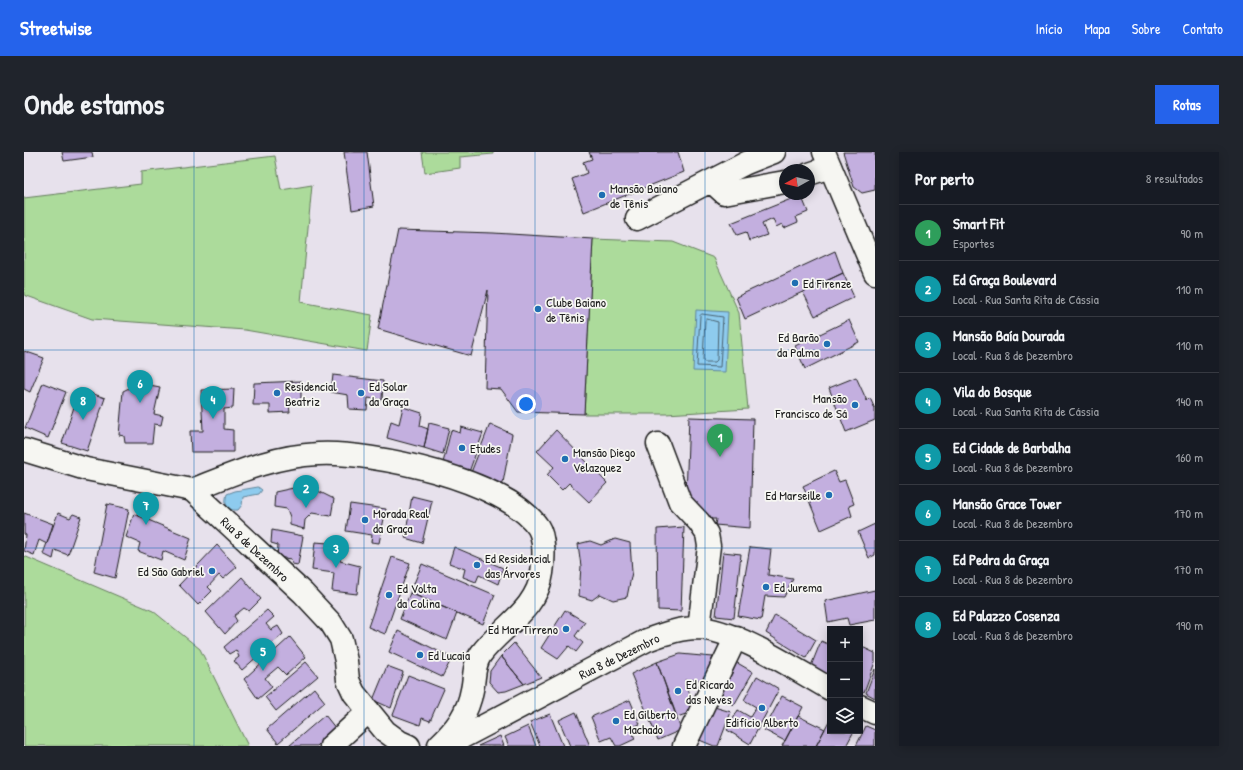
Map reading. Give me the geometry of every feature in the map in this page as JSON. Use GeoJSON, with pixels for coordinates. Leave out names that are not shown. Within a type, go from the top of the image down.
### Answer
{"type":"FeatureCollection","features":[{"type":"Feature","properties":{"kind":"street"},"geometry":{"type":"LineString","coordinates":[[637,219],[712,182],[749,172],[774,152]]}},
{"type":"Feature","properties":{"kind":"street"},"geometry":{"type":"LineString","coordinates":[[815,169],[827,160],[875,273]]}},
{"type":"Feature","properties":{"kind":"street"},"geometry":{"type":"LineString","coordinates":[[712,182],[724,193],[779,183]]}},
{"type":"Feature","properties":{"kind":"street"},"geometry":{"type":"LineString","coordinates":[[658,444],[680,502],[699,522],[707,534],[709,546],[699,628]]}},
{"type":"Feature","properties":{"kind":"street"},"geometry":{"type":"LineString","coordinates":[[24,450],[86,469],[192,490],[250,467],[280,458],[317,454],[348,454],[412,465],[441,474],[510,501],[526,512],[539,529],[543,547],[542,574],[535,595],[524,611],[494,639],[480,656],[474,670],[472,690],[462,720],[453,731],[436,745]]}},
{"type":"Feature","properties":{"kind":"street","name":"Rua 8 de Dezembro"},"geometry":{"type":"LineString","coordinates":[[192,490],[303,593],[331,623],[341,639],[346,661],[348,680],[354,692],[385,731],[400,742],[409,746]]}},
{"type":"Feature","properties":{"kind":"street","name":"Rua 8 de Dezembro"},"geometry":{"type":"LineString","coordinates":[[436,745],[457,740],[647,640],[668,632],[699,628],[736,637],[827,687]]}},
{"type":"Feature","properties":{"kind":"street"},"geometry":{"type":"LineString","coordinates":[[688,745],[736,637]]}},
{"type":"Feature","properties":{"kind":"street"},"geometry":{"type":"LineString","coordinates":[[472,690],[476,703],[483,709],[491,712],[508,713]]}},
{"type":"Feature","properties":{"kind":"street"},"geometry":{"type":"LineString","coordinates":[[863,707],[875,713]]}},
{"type":"Feature","properties":{"kind":"street"},"geometry":{"type":"LineString","coordinates":[[330,746],[369,711]]}},
{"type":"Feature","properties":{"kind":"green space"},"geometry":{"type":"Polygon","coordinates":[[[422,152],[493,152],[493,154],[460,157],[460,168],[425,173],[422,152]]]}},
{"type":"Feature","properties":{"kind":"green space"},"geometry":{"type":"Polygon","coordinates":[[[275,156],[281,190],[312,185],[301,302],[372,315],[367,351],[245,330],[92,319],[24,295],[24,198],[141,184],[141,172],[275,156]]]}},
{"type":"Feature","properties":{"kind":"green space"},"geometry":{"type":"Polygon","coordinates":[[[593,239],[673,242],[714,258],[739,313],[748,409],[666,414],[584,414],[593,239]]]}},
{"type":"Feature","properties":{"kind":"green space"},"geometry":{"type":"Polygon","coordinates":[[[24,556],[153,611],[200,649],[248,746],[24,746],[24,556]]]}},
{"type":"Feature","properties":{"kind":"water"},"geometry":{"type":"Polygon","coordinates":[[[696,310],[728,312],[725,372],[693,371],[696,310]]]}},
{"type":"Feature","properties":{"kind":"water"},"geometry":{"type":"Polygon","coordinates":[[[258,487],[262,490],[259,494],[243,497],[242,505],[238,510],[228,508],[226,504],[227,494],[258,487]]]}},
{"type":"Feature","properties":{"kind":"building"},"geometry":{"type":"Polygon","coordinates":[[[62,152],[92,152],[93,157],[64,161],[62,152]]]}},
{"type":"Feature","properties":{"kind":"building"},"geometry":{"type":"Polygon","coordinates":[[[344,152],[367,152],[374,206],[352,210],[344,152]]]}},
{"type":"Feature","properties":{"kind":"building","name":"Mansão Baiano de Tênis"},"geometry":{"type":"Polygon","coordinates":[[[589,152],[678,152],[684,172],[584,212],[572,179],[587,173],[583,162],[592,159],[589,152]]]}},
{"type":"Feature","properties":{"kind":"building"},"geometry":{"type":"Polygon","coordinates":[[[843,152],[875,152],[875,190],[862,193],[854,187],[843,152]]]}},
{"type":"Feature","properties":{"kind":"building"},"geometry":{"type":"Polygon","coordinates":[[[788,200],[803,200],[808,212],[796,217],[798,222],[784,228],[782,224],[776,227],[773,219],[762,224],[767,235],[749,241],[746,232],[737,235],[731,223],[788,200]]]}},
{"type":"Feature","properties":{"kind":"building","name":"Clube Baiano de Tênis"},"geometry":{"type":"Polygon","coordinates":[[[398,230],[493,233],[593,239],[584,414],[518,412],[501,389],[485,388],[488,290],[471,356],[378,329],[398,230]]]}},
{"type":"Feature","properties":{"kind":"building","name":"Ed Firenze"},"geometry":{"type":"Polygon","coordinates":[[[835,251],[843,273],[745,319],[736,297],[835,251]]]}},
{"type":"Feature","properties":{"kind":"building"},"geometry":{"type":"Polygon","coordinates":[[[843,273],[854,297],[815,316],[803,292],[843,273]]]}},
{"type":"Feature","properties":{"kind":"building","name":"Ed Barão da Palma"},"geometry":{"type":"Polygon","coordinates":[[[849,320],[859,342],[805,369],[795,346],[849,320]]]}},
{"type":"Feature","properties":{"kind":"building"},"geometry":{"type":"Polygon","coordinates":[[[24,351],[44,358],[30,392],[24,389],[24,351]]]}},
{"type":"Feature","properties":{"kind":"building","name":"Ed Solar da Graça"},"geometry":{"type":"Polygon","coordinates":[[[333,375],[383,381],[382,400],[368,398],[367,410],[349,409],[348,395],[331,392],[333,375]]]}},
{"type":"Feature","properties":{"kind":"building","name":"Mansão Francisco de Sá"},"geometry":{"type":"Polygon","coordinates":[[[856,377],[867,401],[870,398],[875,409],[875,420],[846,432],[829,388],[856,377]]]}},
{"type":"Feature","properties":{"kind":"building","name":"Residencial Beatriz"},"geometry":{"type":"Polygon","coordinates":[[[301,381],[301,403],[289,404],[290,412],[270,413],[270,405],[253,405],[254,383],[301,381]]]}},
{"type":"Feature","properties":{"kind":"building"},"geometry":{"type":"Polygon","coordinates":[[[43,383],[66,392],[48,438],[25,428],[43,383]]]}},
{"type":"Feature","properties":{"kind":"building"},"geometry":{"type":"Polygon","coordinates":[[[139,383],[160,387],[154,414],[163,416],[161,425],[154,424],[152,443],[125,443],[124,436],[119,435],[123,391],[139,383]]]}},
{"type":"Feature","properties":{"kind":"building"},"geometry":{"type":"Polygon","coordinates":[[[80,389],[105,398],[87,451],[62,443],[80,389]]]}},
{"type":"Feature","properties":{"kind":"building"},"geometry":{"type":"Polygon","coordinates":[[[234,389],[233,408],[224,409],[224,429],[233,430],[233,452],[191,452],[190,431],[203,431],[201,390],[234,389]]]}},
{"type":"Feature","properties":{"kind":"building"},"geometry":{"type":"Polygon","coordinates":[[[403,407],[422,413],[420,426],[428,429],[424,448],[387,438],[391,421],[399,424],[403,407]]]}},
{"type":"Feature","properties":{"kind":"building"},"geometry":{"type":"Polygon","coordinates":[[[689,417],[753,419],[750,528],[715,525],[716,519],[702,519],[686,495],[689,417]]]}},
{"type":"Feature","properties":{"kind":"building"},"geometry":{"type":"Polygon","coordinates":[[[429,423],[449,428],[443,454],[424,448],[429,423]]]}},
{"type":"Feature","properties":{"kind":"building"},"geometry":{"type":"Polygon","coordinates":[[[490,424],[512,434],[502,488],[470,475],[490,424]]]}},
{"type":"Feature","properties":{"kind":"building","name":"Etudes"},"geometry":{"type":"Polygon","coordinates":[[[461,427],[483,433],[469,472],[443,463],[451,430],[460,433],[461,427]]]}},
{"type":"Feature","properties":{"kind":"building","name":"Mansão Diego Velazquez"},"geometry":{"type":"Polygon","coordinates":[[[556,430],[607,483],[589,502],[569,483],[562,490],[547,475],[554,467],[537,451],[556,430]]]}},
{"type":"Feature","properties":{"kind":"building","name":"Ed Marseille"},"geometry":{"type":"Polygon","coordinates":[[[834,471],[839,482],[845,480],[854,504],[849,506],[852,516],[821,530],[803,486],[834,471]]]}},
{"type":"Feature","properties":{"kind":"building"},"geometry":{"type":"Polygon","coordinates":[[[298,487],[318,491],[334,499],[331,516],[312,513],[305,520],[304,529],[290,525],[290,517],[287,509],[274,507],[275,492],[298,487]]]}},
{"type":"Feature","properties":{"kind":"building"},"geometry":{"type":"Polygon","coordinates":[[[412,496],[432,501],[422,543],[405,538],[412,496]]]}},
{"type":"Feature","properties":{"kind":"building"},"geometry":{"type":"Polygon","coordinates":[[[107,504],[129,509],[115,578],[94,572],[107,504]]]}},
{"type":"Feature","properties":{"kind":"building","name":"Morada Real da Graça"},"geometry":{"type":"Polygon","coordinates":[[[350,504],[386,509],[379,543],[371,542],[372,535],[346,531],[350,504]]]}},
{"type":"Feature","properties":{"kind":"building"},"geometry":{"type":"Polygon","coordinates":[[[24,513],[53,524],[47,544],[39,540],[34,555],[24,551],[26,535],[24,534],[24,513]]]}},
{"type":"Feature","properties":{"kind":"building"},"geometry":{"type":"Polygon","coordinates":[[[58,513],[70,518],[73,514],[81,517],[68,555],[55,550],[53,559],[43,554],[58,513]]]}},
{"type":"Feature","properties":{"kind":"building"},"geometry":{"type":"Polygon","coordinates":[[[134,514],[191,538],[184,560],[163,551],[161,560],[138,551],[140,543],[126,537],[134,514]]]}},
{"type":"Feature","properties":{"kind":"building"},"geometry":{"type":"Polygon","coordinates":[[[875,524],[875,555],[869,558],[858,532],[875,524]]]}},
{"type":"Feature","properties":{"kind":"building"},"geometry":{"type":"Polygon","coordinates":[[[684,527],[681,611],[658,610],[657,529],[684,527]]]}},
{"type":"Feature","properties":{"kind":"building"},"geometry":{"type":"Polygon","coordinates":[[[272,530],[303,536],[298,565],[292,564],[291,559],[277,557],[278,545],[271,543],[272,530]]]}},
{"type":"Feature","properties":{"kind":"building"},"geometry":{"type":"Polygon","coordinates":[[[615,539],[630,543],[632,572],[627,597],[613,600],[600,594],[592,600],[579,596],[581,566],[578,544],[590,541],[601,545],[615,539]]]}},
{"type":"Feature","properties":{"kind":"building"},"geometry":{"type":"Polygon","coordinates":[[[315,542],[342,544],[340,561],[360,566],[357,594],[332,591],[334,573],[312,570],[315,542]]]}},
{"type":"Feature","properties":{"kind":"building","name":"Ed São Gabriel"},"geometry":{"type":"Polygon","coordinates":[[[217,545],[237,567],[223,579],[219,575],[208,587],[212,591],[198,605],[179,585],[217,545]]]}},
{"type":"Feature","properties":{"kind":"building","name":"Ed Residencial das Árvores"},"geometry":{"type":"Polygon","coordinates":[[[454,547],[503,568],[498,584],[479,575],[476,582],[463,577],[465,569],[449,563],[454,547]]]}},
{"type":"Feature","properties":{"kind":"building","name":"Ed Jurema"},"geometry":{"type":"Polygon","coordinates":[[[750,547],[771,549],[768,575],[793,579],[784,597],[765,596],[761,620],[738,616],[750,547]]]}},
{"type":"Feature","properties":{"kind":"building"},"geometry":{"type":"Polygon","coordinates":[[[723,552],[741,554],[734,618],[716,616],[723,552]]]}},
{"type":"Feature","properties":{"kind":"building","name":"Ed Volta da Colina"},"geometry":{"type":"Polygon","coordinates":[[[392,557],[410,563],[385,634],[368,627],[392,557]]]}},
{"type":"Feature","properties":{"kind":"building"},"geometry":{"type":"Polygon","coordinates":[[[422,564],[495,595],[483,624],[410,593],[422,564]]]}},
{"type":"Feature","properties":{"kind":"building"},"geometry":{"type":"Polygon","coordinates":[[[242,577],[261,599],[249,611],[244,608],[234,616],[237,621],[225,634],[206,612],[242,577]]]}},
{"type":"Feature","properties":{"kind":"building"},"geometry":{"type":"Polygon","coordinates":[[[875,590],[875,620],[849,625],[847,618],[828,622],[825,601],[875,590]]]}},
{"type":"Feature","properties":{"kind":"building"},"geometry":{"type":"Polygon","coordinates":[[[410,593],[457,613],[447,640],[400,619],[410,593]]]}},
{"type":"Feature","properties":{"kind":"building"},"geometry":{"type":"Polygon","coordinates":[[[267,610],[274,617],[266,624],[271,630],[278,626],[283,634],[242,670],[234,661],[239,657],[236,650],[229,654],[224,647],[267,610]]]}},
{"type":"Feature","properties":{"kind":"building","name":"Ed Mar Tirreno"},"geometry":{"type":"Polygon","coordinates":[[[565,610],[585,622],[575,636],[583,643],[576,652],[569,646],[558,659],[541,648],[565,610]]]}},
{"type":"Feature","properties":{"kind":"building"},"geometry":{"type":"Polygon","coordinates":[[[775,615],[816,640],[806,658],[766,633],[775,615]]]}},
{"type":"Feature","properties":{"kind":"building","name":"Ed Lucaia"},"geometry":{"type":"Polygon","coordinates":[[[398,631],[452,658],[442,677],[389,652],[398,631]]]}},
{"type":"Feature","properties":{"kind":"building"},"geometry":{"type":"Polygon","coordinates":[[[290,637],[306,657],[286,675],[278,667],[265,678],[272,687],[258,699],[244,679],[290,637]]]}},
{"type":"Feature","properties":{"kind":"building"},"geometry":{"type":"Polygon","coordinates":[[[821,641],[827,644],[827,674],[811,666],[821,641]]]}},
{"type":"Feature","properties":{"kind":"building"},"geometry":{"type":"Polygon","coordinates":[[[514,643],[541,677],[524,684],[501,656],[514,643]]]}},
{"type":"Feature","properties":{"kind":"building"},"geometry":{"type":"Polygon","coordinates":[[[863,647],[875,653],[875,662],[864,692],[863,647]]]}},
{"type":"Feature","properties":{"kind":"building","name":"Ed Ricardo das Neves"},"geometry":{"type":"Polygon","coordinates":[[[680,654],[713,657],[704,680],[685,680],[692,701],[689,713],[677,717],[657,662],[680,654]]]}},
{"type":"Feature","properties":{"kind":"building"},"geometry":{"type":"Polygon","coordinates":[[[501,656],[524,684],[506,691],[498,692],[489,682],[490,671],[501,656]]]}},
{"type":"Feature","properties":{"kind":"building"},"geometry":{"type":"Polygon","coordinates":[[[734,661],[753,672],[734,705],[716,695],[734,661]]]}},
{"type":"Feature","properties":{"kind":"building"},"geometry":{"type":"Polygon","coordinates":[[[306,662],[318,676],[276,711],[265,697],[306,662]]]}},
{"type":"Feature","properties":{"kind":"building"},"geometry":{"type":"Polygon","coordinates":[[[657,662],[681,730],[658,740],[631,674],[657,662]]]}},
{"type":"Feature","properties":{"kind":"building"},"geometry":{"type":"Polygon","coordinates":[[[387,666],[403,672],[391,708],[373,700],[387,666]]]}},
{"type":"Feature","properties":{"kind":"building"},"geometry":{"type":"Polygon","coordinates":[[[875,669],[875,698],[866,693],[875,669]]]}},
{"type":"Feature","properties":{"kind":"building"},"geometry":{"type":"Polygon","coordinates":[[[408,675],[444,689],[430,721],[422,718],[420,725],[393,715],[408,675]]]}},
{"type":"Feature","properties":{"kind":"building","name":"Edifício Alberto"},"geometry":{"type":"Polygon","coordinates":[[[757,676],[779,689],[750,744],[727,730],[738,710],[750,717],[756,707],[744,700],[757,676]]]}},
{"type":"Feature","properties":{"kind":"building"},"geometry":{"type":"Polygon","coordinates":[[[314,688],[325,702],[278,743],[267,729],[314,688]]]}},
{"type":"Feature","properties":{"kind":"building"},"geometry":{"type":"Polygon","coordinates":[[[782,696],[803,707],[785,741],[764,730],[782,696]]]}},
{"type":"Feature","properties":{"kind":"building","name":"Ed Gilberto Machado"},"geometry":{"type":"Polygon","coordinates":[[[630,700],[640,724],[631,728],[635,739],[620,746],[616,746],[611,737],[601,741],[591,717],[630,700]]]}},
{"type":"Feature","properties":{"kind":"building"},"geometry":{"type":"Polygon","coordinates":[[[711,706],[731,712],[718,746],[714,746],[697,739],[711,706]]]}},
{"type":"Feature","properties":{"kind":"building"},"geometry":{"type":"Polygon","coordinates":[[[576,712],[590,746],[570,746],[559,720],[576,712]]]}},
{"type":"Feature","properties":{"kind":"building"},"geometry":{"type":"Polygon","coordinates":[[[550,714],[563,746],[540,746],[530,722],[550,714]]]}},
{"type":"Feature","properties":{"kind":"building"},"geometry":{"type":"Polygon","coordinates":[[[325,715],[336,729],[317,746],[289,746],[325,715]]]}},
{"type":"Feature","properties":{"kind":"building"},"geometry":{"type":"Polygon","coordinates":[[[798,716],[825,729],[816,746],[782,746],[798,716]]]}},
{"type":"Feature","properties":{"kind":"building"},"geometry":{"type":"Polygon","coordinates":[[[827,725],[827,734],[852,734],[846,746],[816,746],[827,725]]]}},
{"type":"Feature","properties":{"kind":"building"},"geometry":{"type":"Polygon","coordinates":[[[528,726],[536,746],[509,746],[505,737],[528,726]]]}},
{"type":"Feature","properties":{"kind":"building"},"geometry":{"type":"Polygon","coordinates":[[[866,726],[875,730],[875,746],[856,746],[866,726]]]}},
{"type":"Feature","properties":{"kind":"building"},"geometry":{"type":"Polygon","coordinates":[[[500,736],[504,746],[478,746],[500,736]]]}},
{"type":"Feature","properties":{"kind":"place","name":"Mansão Baiano de Tênis"},"geometry":{"type":"Point","coordinates":[602,195]}},
{"type":"Feature","properties":{"kind":"place","name":"Ed Firenze"},"geometry":{"type":"Point","coordinates":[795,283]}},
{"type":"Feature","properties":{"kind":"place","name":"Clube Baiano de Tênis"},"geometry":{"type":"Point","coordinates":[538,309]}},
{"type":"Feature","properties":{"kind":"place","name":"Ed Barão da Palma"},"geometry":{"type":"Point","coordinates":[827,344]}},
{"type":"Feature","properties":{"kind":"place","name":"Residencial Beatriz"},"geometry":{"type":"Point","coordinates":[277,393]}},
{"type":"Feature","properties":{"kind":"place","name":"Ed Solar da Graça"},"geometry":{"type":"Point","coordinates":[361,393]}},
{"type":"Feature","properties":{"kind":"place","name":"Mansão Grace Tower"},"geometry":{"type":"Point","coordinates":[140,403]}},
{"type":"Feature","properties":{"kind":"place","name":"Mansão Francisco de Sá"},"geometry":{"type":"Point","coordinates":[855,405]}},
{"type":"Feature","properties":{"kind":"place","name":"Vila do Bosque"},"geometry":{"type":"Point","coordinates":[213,419]}},
{"type":"Feature","properties":{"kind":"place","name":"Ed Palazzo Cosenza"},"geometry":{"type":"Point","coordinates":[83,420]}},
{"type":"Feature","properties":{"kind":"place","name":"Etudes"},"geometry":{"type":"Point","coordinates":[462,448]}},
{"type":"Feature","properties":{"kind":"place","name":"Smart Fit"},"geometry":{"type":"Point","coordinates":[720,457]}},
{"type":"Feature","properties":{"kind":"place","name":"Mansão Diego Velazquez"},"geometry":{"type":"Point","coordinates":[565,459]}},
{"type":"Feature","properties":{"kind":"place","name":"Ed Marseille"},"geometry":{"type":"Point","coordinates":[829,495]}},
{"type":"Feature","properties":{"kind":"place","name":"Ed Graça Boulevard"},"geometry":{"type":"Point","coordinates":[306,508]}},
{"type":"Feature","properties":{"kind":"place","name":"Morada Real da Graça"},"geometry":{"type":"Point","coordinates":[365,520]}},
{"type":"Feature","properties":{"kind":"place","name":"Ed Pedra da Graça"},"geometry":{"type":"Point","coordinates":[146,525]}},
{"type":"Feature","properties":{"kind":"place","name":"Ed Residencial das Árvores"},"geometry":{"type":"Point","coordinates":[477,565]}},
{"type":"Feature","properties":{"kind":"place","name":"Mansão Baía Dourada"},"geometry":{"type":"Point","coordinates":[336,568]}},
{"type":"Feature","properties":{"kind":"place","name":"Ed São Gabriel"},"geometry":{"type":"Point","coordinates":[212,571]}},
{"type":"Feature","properties":{"kind":"place","name":"Ed Jurema"},"geometry":{"type":"Point","coordinates":[766,587]}},
{"type":"Feature","properties":{"kind":"place","name":"Ed Volta da Colina"},"geometry":{"type":"Point","coordinates":[389,595]}},
{"type":"Feature","properties":{"kind":"place","name":"Ed Mar Tirreno"},"geometry":{"type":"Point","coordinates":[566,629]}},
{"type":"Feature","properties":{"kind":"place","name":"Ed Lucaia"},"geometry":{"type":"Point","coordinates":[420,655]}},
{"type":"Feature","properties":{"kind":"place","name":"Ed Cidade de Barbalha"},"geometry":{"type":"Point","coordinates":[263,671]}},
{"type":"Feature","properties":{"kind":"place","name":"Ed Ricardo das Neves"},"geometry":{"type":"Point","coordinates":[678,691]}},
{"type":"Feature","properties":{"kind":"place","name":"Edifício Alberto"},"geometry":{"type":"Point","coordinates":[762,708]}},
{"type":"Feature","properties":{"kind":"place","name":"Ed Gilberto Machado"},"geometry":{"type":"Point","coordinates":[616,721]}}]}
